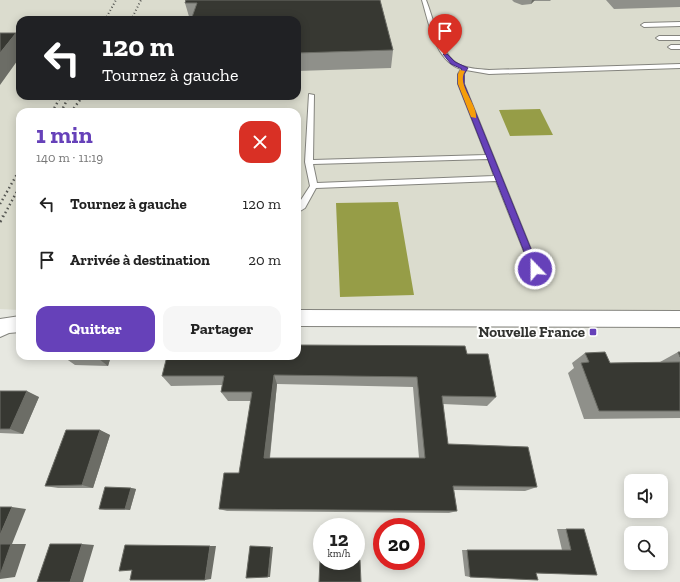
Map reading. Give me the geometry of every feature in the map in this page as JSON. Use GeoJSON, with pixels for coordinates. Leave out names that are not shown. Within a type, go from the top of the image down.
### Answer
{"type":"FeatureCollection","features":[{"type":"Feature","properties":{"kind":"street"},"geometry":{"type":"LineString","coordinates":[[301,318],[680,319]]}},
{"type":"Feature","properties":{"kind":"street"},"geometry":{"type":"LineString","coordinates":[[0,329],[6,325],[16,324]]}},
{"type":"Feature","properties":{"kind":"lane"},"geometry":{"type":"LineString","coordinates":[[424,0],[445,55],[453,63],[465,68],[489,72],[680,66]]}},
{"type":"Feature","properties":{"kind":"lane"},"geometry":{"type":"LineString","coordinates":[[644,24],[680,24]]}},
{"type":"Feature","properties":{"kind":"lane"},"geometry":{"type":"LineString","coordinates":[[659,38],[680,38]]}},
{"type":"Feature","properties":{"kind":"lane"},"geometry":{"type":"LineString","coordinates":[[671,47],[680,47]]}},
{"type":"Feature","properties":{"kind":"lane"},"geometry":{"type":"LineString","coordinates":[[465,68],[461,74],[461,84],[535,269]]}},
{"type":"Feature","properties":{"kind":"lane"},"geometry":{"type":"LineString","coordinates":[[301,207],[314,186],[309,162],[311,94]]}},
{"type":"Feature","properties":{"kind":"lane"},"geometry":{"type":"LineString","coordinates":[[309,162],[490,156]]}},
{"type":"Feature","properties":{"kind":"lane"},"geometry":{"type":"LineString","coordinates":[[314,186],[499,178]]}},
{"type":"Feature","properties":{"kind":"shaded area"},"geometry":{"type":"Polygon","coordinates":[[[0,0],[680,0],[680,329],[301,318],[301,108],[16,108],[16,310],[0,309],[0,0]]]}},
{"type":"Feature","properties":{"kind":"shaded area"},"geometry":{"type":"Polygon","coordinates":[[[540,109],[553,135],[510,136],[499,110],[540,109]]]}},
{"type":"Feature","properties":{"kind":"shaded area"},"geometry":{"type":"Polygon","coordinates":[[[398,202],[414,295],[340,297],[336,203],[398,202]]]}},
{"type":"Feature","properties":{"kind":"building"},"geometry":{"type":"Polygon","coordinates":[[[186,0],[380,0],[393,50],[301,53],[301,16],[192,16],[197,3],[185,3],[186,0]]]}},
{"type":"Feature","properties":{"kind":"building"},"geometry":{"type":"Polygon","coordinates":[[[0,33],[16,33],[0,53],[0,33]]]}},
{"type":"Feature","properties":{"kind":"building"},"geometry":{"type":"Polygon","coordinates":[[[301,345],[465,346],[467,354],[488,354],[496,397],[442,396],[448,444],[528,447],[537,487],[453,486],[457,511],[219,509],[224,473],[239,473],[252,392],[221,392],[224,376],[162,376],[166,360],[301,360],[301,345]],[[274,375],[264,458],[425,458],[417,377],[274,375]]]}},
{"type":"Feature","properties":{"kind":"building"},"geometry":{"type":"Polygon","coordinates":[[[605,352],[610,363],[680,362],[680,411],[599,411],[581,363],[589,362],[585,353],[605,352]]]}},
{"type":"Feature","properties":{"kind":"building"},"geometry":{"type":"Polygon","coordinates":[[[0,391],[27,391],[10,429],[0,429],[0,391]]]}},
{"type":"Feature","properties":{"kind":"building"},"geometry":{"type":"Polygon","coordinates":[[[66,430],[100,430],[82,485],[45,486],[66,430]]]}},
{"type":"Feature","properties":{"kind":"building"},"geometry":{"type":"Polygon","coordinates":[[[105,487],[131,488],[125,509],[99,509],[105,487]]]}},
{"type":"Feature","properties":{"kind":"building"},"geometry":{"type":"Polygon","coordinates":[[[0,507],[12,507],[0,535],[0,507]]]}},
{"type":"Feature","properties":{"kind":"building"},"geometry":{"type":"Polygon","coordinates":[[[566,529],[584,529],[597,575],[536,573],[538,580],[470,577],[467,550],[571,550],[566,529]]]}},
{"type":"Feature","properties":{"kind":"building"},"geometry":{"type":"Polygon","coordinates":[[[0,544],[11,544],[0,575],[0,544]]]}},
{"type":"Feature","properties":{"kind":"building"},"geometry":{"type":"Polygon","coordinates":[[[50,544],[82,544],[70,582],[37,582],[50,544]]]}},
{"type":"Feature","properties":{"kind":"building"},"geometry":{"type":"Polygon","coordinates":[[[125,545],[210,546],[205,580],[130,580],[132,570],[119,571],[125,545]]]}},
{"type":"Feature","properties":{"kind":"building"},"geometry":{"type":"Polygon","coordinates":[[[250,546],[271,547],[268,577],[246,578],[250,546]]]}},
{"type":"Feature","properties":{"kind":"building"},"geometry":{"type":"Polygon","coordinates":[[[320,570],[360,570],[361,582],[319,582],[320,570]]]}},
{"type":"Feature","properties":{"kind":"railway"},"geometry":{"type":"LineString","coordinates":[[107,16],[116,0]]}},
{"type":"Feature","properties":{"kind":"railway"},"geometry":{"type":"LineString","coordinates":[[133,16],[141,0]]}},
{"type":"Feature","properties":{"kind":"railway"},"geometry":{"type":"LineString","coordinates":[[54,108],[59,100]]}},
{"type":"Feature","properties":{"kind":"railway"},"geometry":{"type":"LineString","coordinates":[[63,108],[67,100]]}},
{"type":"Feature","properties":{"kind":"railway"},"geometry":{"type":"LineString","coordinates":[[74,108],[80,100]]}},
{"type":"Feature","properties":{"kind":"railway"},"geometry":{"type":"LineString","coordinates":[[0,204],[16,176]]}},
{"type":"Feature","properties":{"kind":"railway"},"geometry":{"type":"LineString","coordinates":[[3,217],[16,193]]}},
{"type":"Feature","properties":{"kind":"railway"},"geometry":{"type":"LineString","coordinates":[[0,222],[3,216]]}},
{"type":"Feature","properties":{"kind":"slow traffic"},"geometry":{"type":"LineString","coordinates":[[462,71],[461,84],[474,117]]}},
{"type":"Feature","properties":{"kind":"place","name":"Nouvelle France"},"geometry":{"type":"Point","coordinates":[593,332]}},
{"type":"Feature","properties":{"kind":"route"},"geometry":{"type":"LineString","coordinates":[[445,55],[453,63],[465,68],[461,74],[461,84],[535,269]]}}]}
